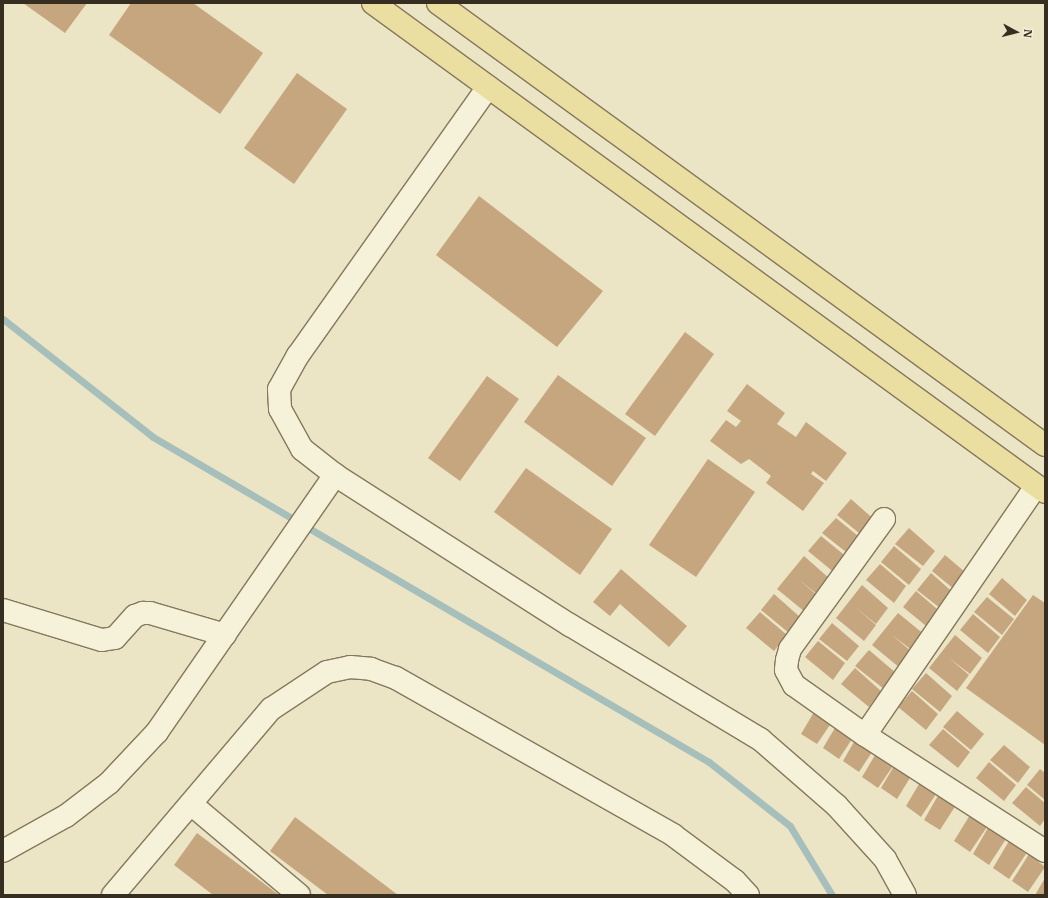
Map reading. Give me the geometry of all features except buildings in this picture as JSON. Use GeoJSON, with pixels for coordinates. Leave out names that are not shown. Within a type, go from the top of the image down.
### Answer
{"type":"FeatureCollection","features":[{"type":"Feature","properties":{"kind":"main road"},"geometry":{"type":"LineString","coordinates":[[373,3],[1041,489]]}},
{"type":"Feature","properties":{"kind":"main road"},"geometry":{"type":"LineString","coordinates":[[438,3],[1045,445]]}},
{"type":"Feature","properties":{"kind":"street"},"geometry":{"type":"LineString","coordinates":[[488,87],[298,355],[279,389],[280,409],[302,449],[335,475],[570,625],[760,738],[838,806],[885,859],[905,895]]}},
{"type":"Feature","properties":{"kind":"street"},"geometry":{"type":"LineString","coordinates":[[3,851],[66,816],[109,782],[157,732],[335,475]]}},
{"type":"Feature","properties":{"kind":"street"},"geometry":{"type":"LineString","coordinates":[[865,734],[1041,489]]}},
{"type":"Feature","properties":{"kind":"street"},"geometry":{"type":"LineString","coordinates":[[884,519],[790,649],[786,670],[794,685],[865,734],[1045,850]]}},
{"type":"Feature","properties":{"kind":"street"},"geometry":{"type":"LineString","coordinates":[[3,610],[102,640],[116,638],[135,616],[143,613],[225,635]]}},
{"type":"Feature","properties":{"kind":"street"},"geometry":{"type":"LineString","coordinates":[[113,895],[271,709],[327,672],[350,667],[371,669],[396,678],[673,835],[736,890]]}},
{"type":"Feature","properties":{"kind":"street"},"geometry":{"type":"LineString","coordinates":[[190,804],[299,895]]}},
{"type":"Feature","properties":{"kind":"waterway"},"geometry":{"type":"LineString","coordinates":[[3,319],[153,437],[709,762],[790,826],[832,895]]}}]}
